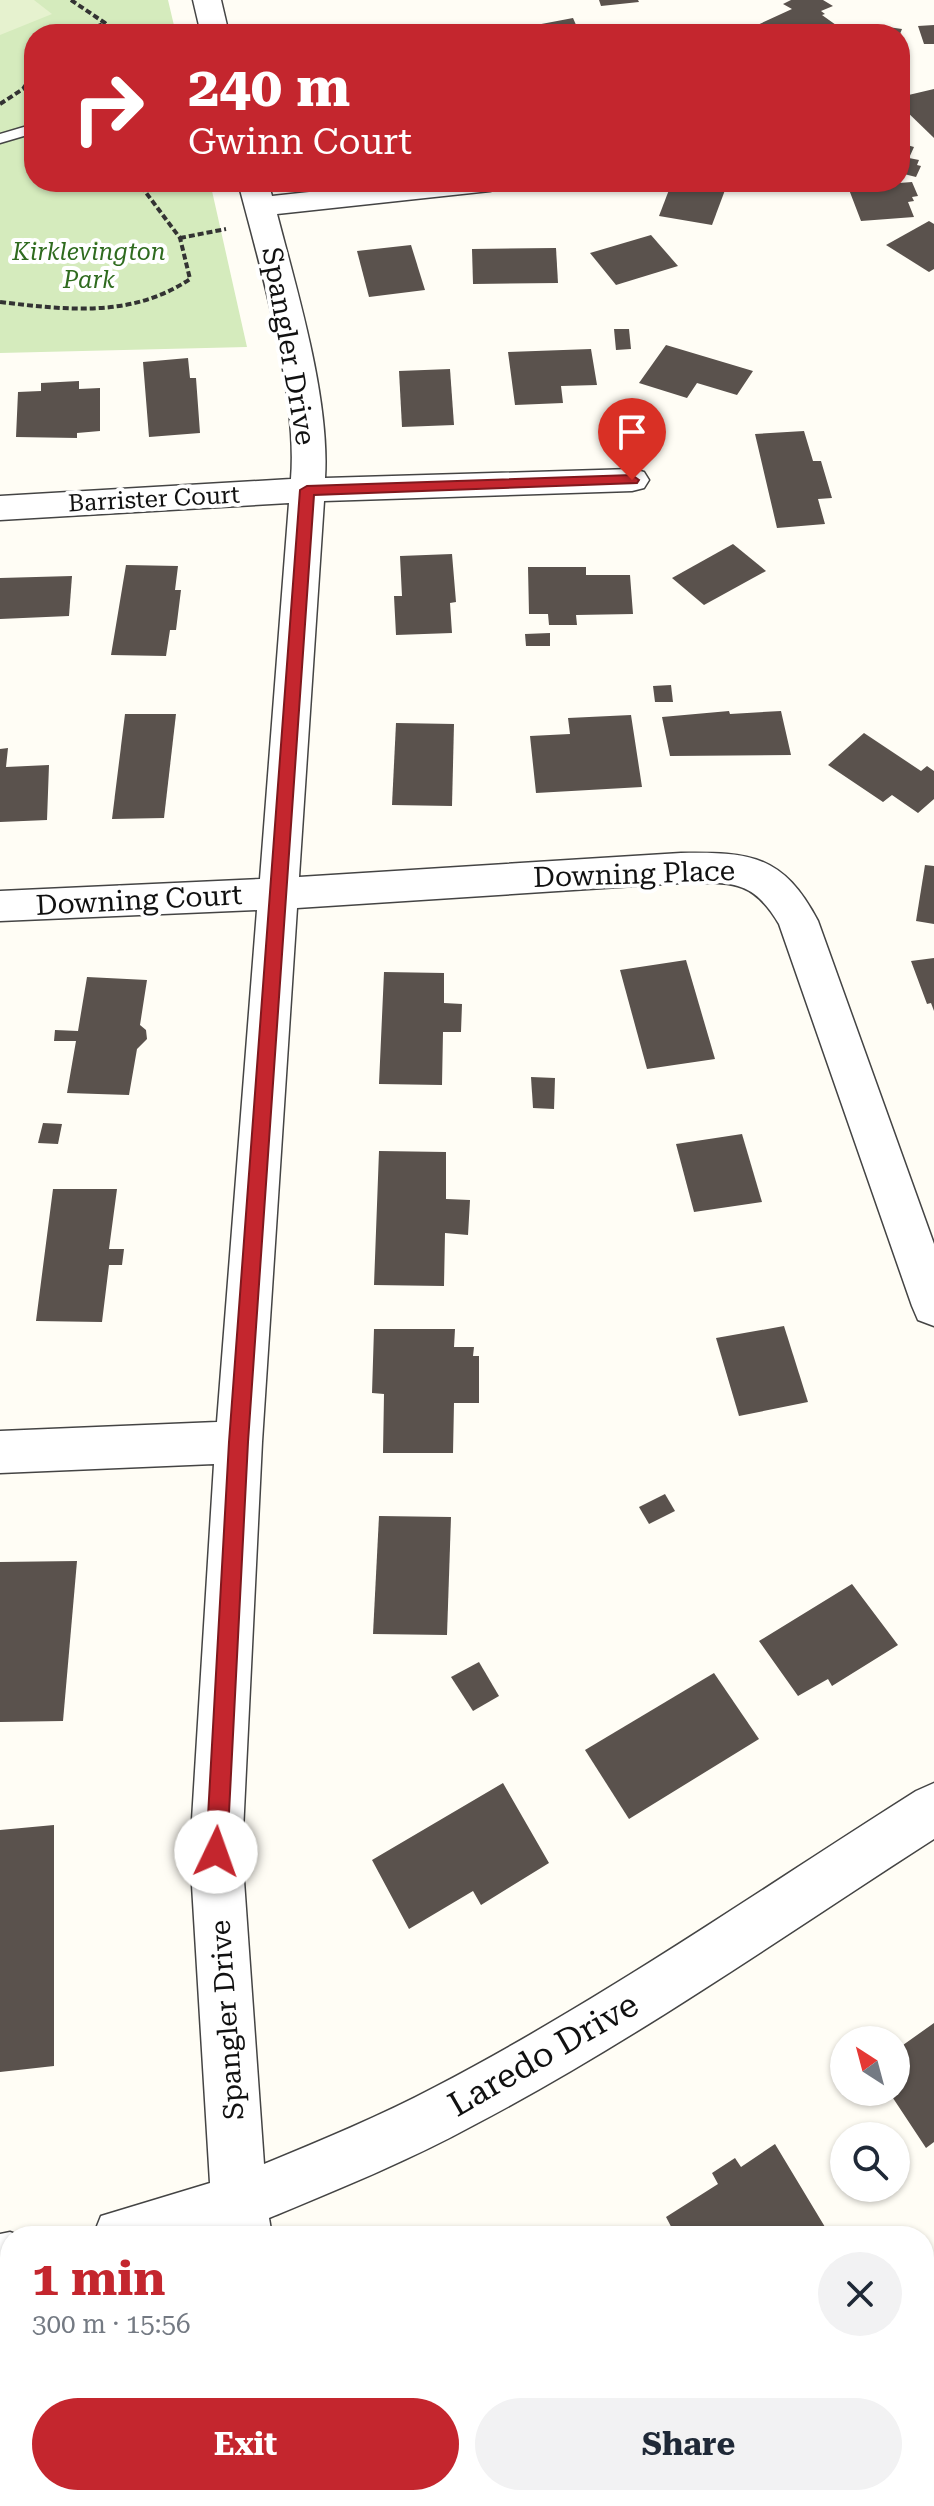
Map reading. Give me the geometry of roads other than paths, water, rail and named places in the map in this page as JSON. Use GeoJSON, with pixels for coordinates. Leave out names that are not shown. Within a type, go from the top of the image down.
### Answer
{"type":"FeatureCollection","features":[{"type":"Feature","properties":{"kind":"street"},"geometry":{"type":"LineString","coordinates":[[208,0],[213,24]]}},
{"type":"Feature","properties":{"kind":"street"},"geometry":{"type":"LineString","coordinates":[[256,194],[295,192]]}},
{"type":"Feature","properties":{"kind":"street","name":"Spangler Drive"},"geometry":{"type":"LineString","coordinates":[[242,2219],[216,1852],[239,1442],[310,451],[298,365],[256,194]]}},
{"type":"Feature","properties":{"kind":"street","name":"Barrister Court"},"geometry":{"type":"LineString","coordinates":[[0,508],[307,490],[632,480]]}},
{"type":"Feature","properties":{"kind":"street","name":"Downing Place"},"geometry":{"type":"LineString","coordinates":[[278,894],[681,868],[745,868],[763,876],[783,893],[798,921],[934,1306]]}},
{"type":"Feature","properties":{"kind":"street","name":"Downing Court"},"geometry":{"type":"LineString","coordinates":[[0,906],[278,894]]}},
{"type":"Feature","properties":{"kind":"street"},"geometry":{"type":"LineString","coordinates":[[0,1452],[239,1442]]}},
{"type":"Feature","properties":{"kind":"street","name":"Laredo Drive"},"geometry":{"type":"LineString","coordinates":[[192,2226],[242,2219],[457,2105],[601,2022],[934,1809]]}},
{"type":"Feature","properties":{"kind":"lane"},"geometry":{"type":"LineString","coordinates":[[0,139],[24,131]]}},
{"type":"Feature","properties":{"kind":"park label","name":"Kirklevington Park"},"geometry":{"type":"Point","coordinates":[89,266]}}]}
